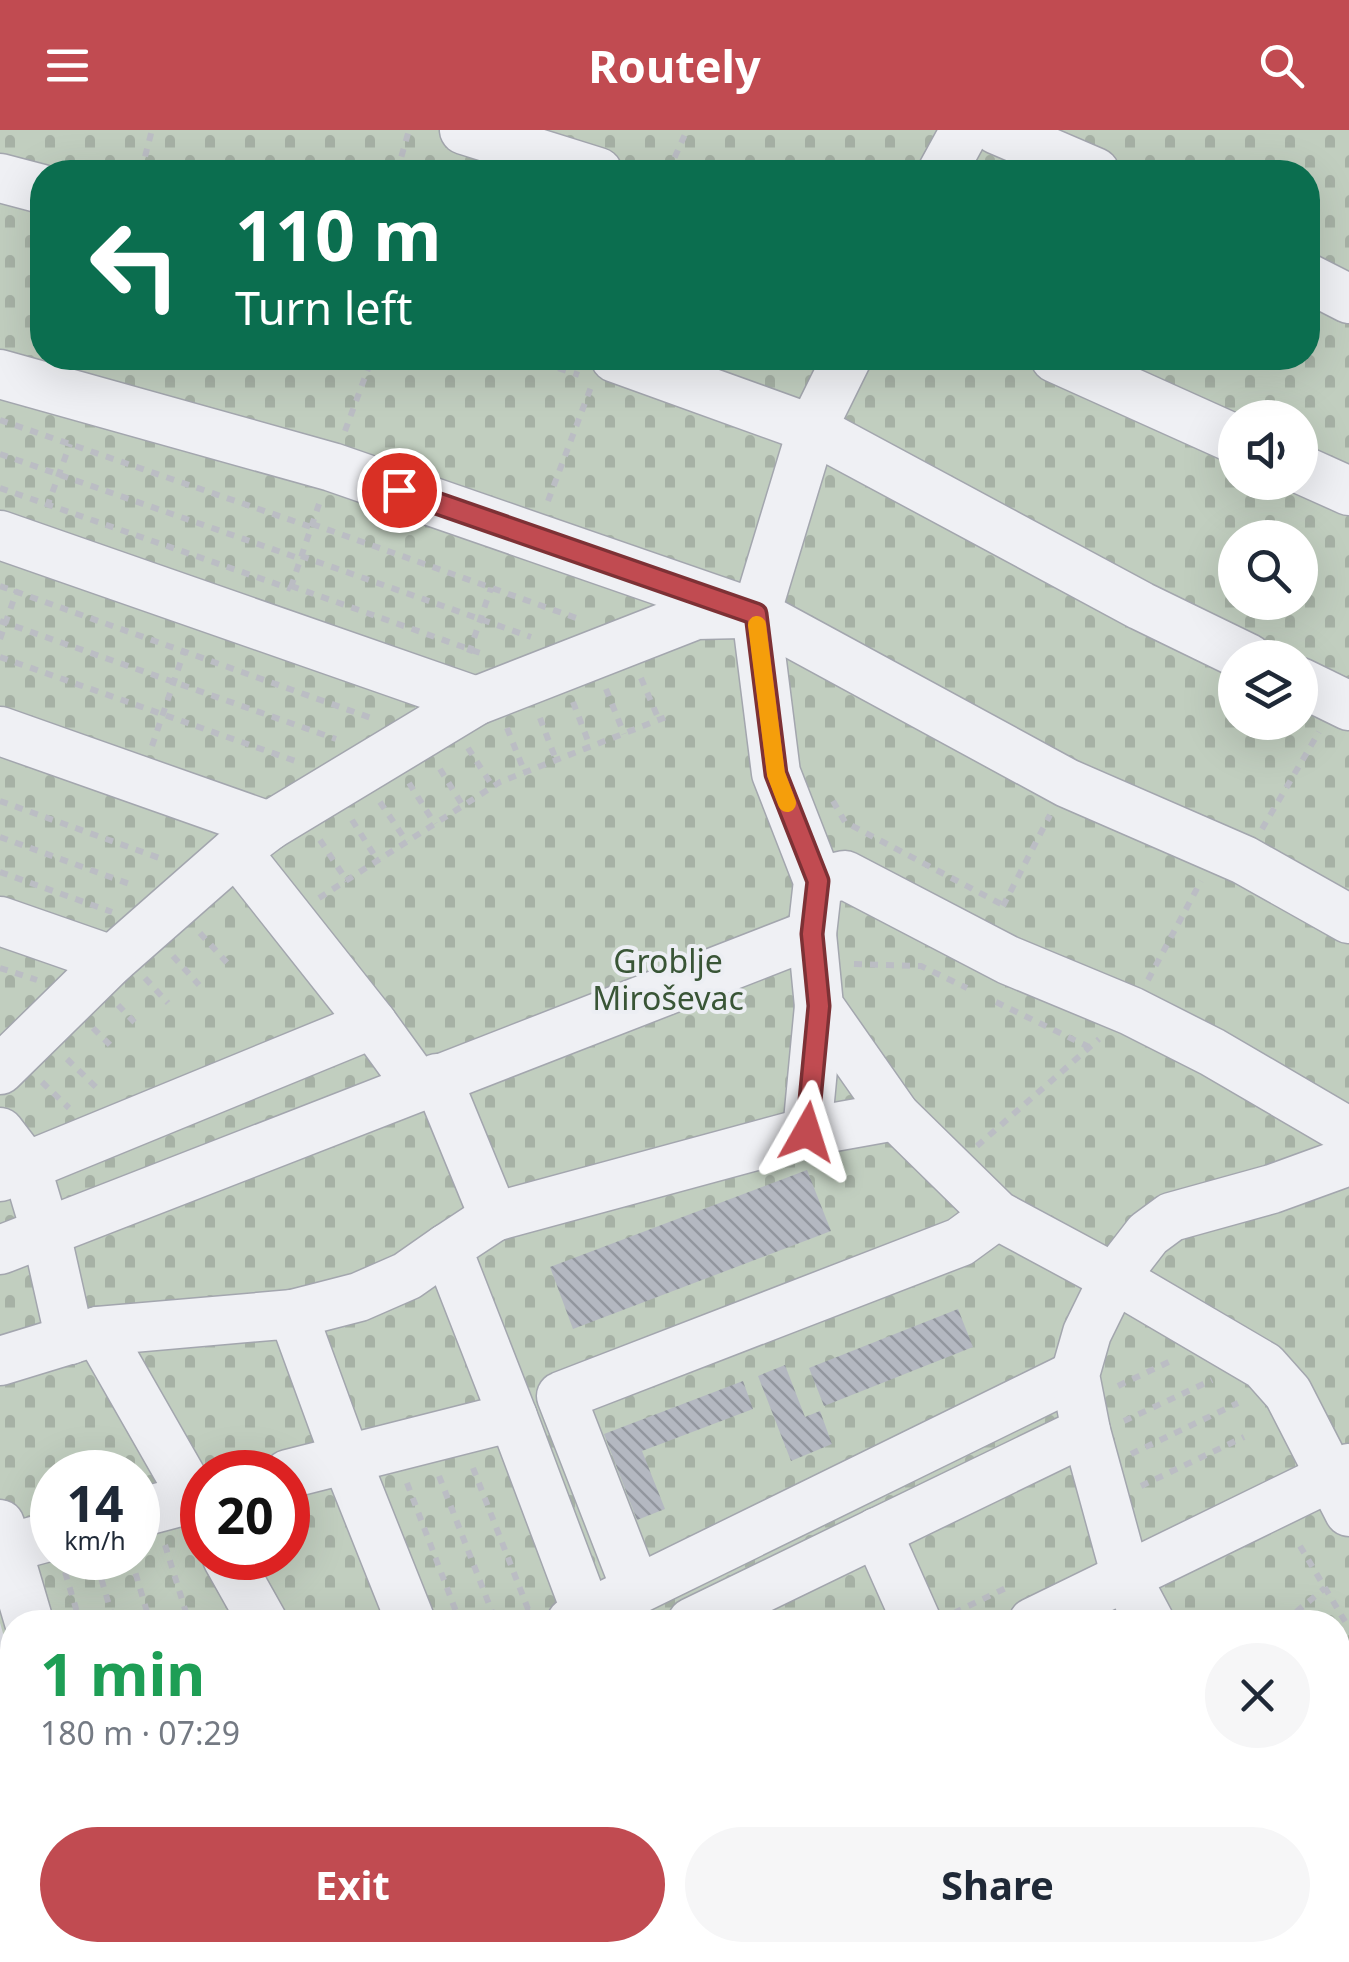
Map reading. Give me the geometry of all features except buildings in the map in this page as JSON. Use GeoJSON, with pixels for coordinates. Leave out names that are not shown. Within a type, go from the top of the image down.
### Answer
{"type":"FeatureCollection","features":[{"type":"Feature","properties":{"kind":"lane"},"geometry":{"type":"LineString","coordinates":[[464,130],[560,160]]}},
{"type":"Feature","properties":{"kind":"lane"},"geometry":{"type":"LineString","coordinates":[[948,160],[964,130]]}},
{"type":"Feature","properties":{"kind":"lane"},"geometry":{"type":"LineString","coordinates":[[997,130],[1066,160]]}},
{"type":"Feature","properties":{"kind":"lane"},"geometry":{"type":"LineString","coordinates":[[0,178],[30,186]]}},
{"type":"Feature","properties":{"kind":"lane"},"geometry":{"type":"LineString","coordinates":[[1320,284],[1349,299]]}},
{"type":"Feature","properties":{"kind":"lane"},"geometry":{"type":"LineString","coordinates":[[607,370],[812,429],[1218,643]]}},
{"type":"Feature","properties":{"kind":"lane"},"geometry":{"type":"LineString","coordinates":[[807,1132],[818,881],[776,774],[756,614],[812,429],[840,370]]}},
{"type":"Feature","properties":{"kind":"lane"},"geometry":{"type":"LineString","coordinates":[[1083,370],[1218,431]]}},
{"type":"Feature","properties":{"kind":"lane"},"geometry":{"type":"LineString","coordinates":[[0,374],[332,467],[756,614],[1067,783],[1244,860],[1349,919]]}},
{"type":"Feature","properties":{"kind":"lane"},"geometry":{"type":"LineString","coordinates":[[1318,476],[1349,491]]}},
{"type":"Feature","properties":{"kind":"lane"},"geometry":{"type":"LineString","coordinates":[[27,529],[200,605],[465,697]]}},
{"type":"Feature","properties":{"kind":"lane"},"geometry":{"type":"LineString","coordinates":[[0,1070],[112,960],[222,864],[383,757],[465,697],[607,650],[696,615],[756,614]]}},
{"type":"Feature","properties":{"kind":"lane"},"geometry":{"type":"LineString","coordinates":[[0,731],[140,780],[222,864],[289,918],[373,1024],[428,1082],[494,1217]]}},
{"type":"Feature","properties":{"kind":"lane"},"geometry":{"type":"LineString","coordinates":[[818,881],[845,875],[977,968],[1008,960],[1131,1011],[1212,1052],[1349,1132]]}},
{"type":"Feature","properties":{"kind":"lane"},"geometry":{"type":"LineString","coordinates":[[0,920],[112,960]]}},
{"type":"Feature","properties":{"kind":"lane"},"geometry":{"type":"LineString","coordinates":[[0,1250],[428,1082],[816,967]]}},
{"type":"Feature","properties":{"kind":"lane"},"geometry":{"type":"LineString","coordinates":[[816,967],[896,1116],[997,1215],[1264,1366],[1288,1393],[1343,1485],[1058,1610]]}},
{"type":"Feature","properties":{"kind":"lane"},"geometry":{"type":"LineString","coordinates":[[180,1473],[84,1335],[46,1233],[9,1158],[373,1024]]}},
{"type":"Feature","properties":{"kind":"lane"},"geometry":{"type":"LineString","coordinates":[[0,1361],[84,1335],[293,1314],[359,1297],[407,1276],[494,1217],[807,1132],[896,1116]]}},
{"type":"Feature","properties":{"kind":"lane"},"geometry":{"type":"LineString","coordinates":[[1144,1610],[1126,1577],[1105,1426],[1087,1333],[1114,1278],[1148,1234],[1171,1217],[1272,1190],[1349,1161]]}},
{"type":"Feature","properties":{"kind":"lane"},"geometry":{"type":"LineString","coordinates":[[636,1590],[561,1396],[960,1242],[997,1215]]}},
{"type":"Feature","properties":{"kind":"lane"},"geometry":{"type":"LineString","coordinates":[[446,1248],[513,1417],[561,1610]]}},
{"type":"Feature","properties":{"kind":"lane"},"geometry":{"type":"LineString","coordinates":[[293,1314],[406,1610]]}},
{"type":"Feature","properties":{"kind":"lane"},"geometry":{"type":"LineString","coordinates":[[577,1610],[636,1590],[1096,1381]]}},
{"type":"Feature","properties":{"kind":"lane"},"geometry":{"type":"LineString","coordinates":[[310,1468],[513,1417]]}},
{"type":"Feature","properties":{"kind":"lane"},"geometry":{"type":"LineString","coordinates":[[729,1610],[877,1532],[1105,1426]]}},
{"type":"Feature","properties":{"kind":"lane"},"geometry":{"type":"LineString","coordinates":[[877,1532],[912,1610]]}},
{"type":"Feature","properties":{"kind":"lane"},"geometry":{"type":"LineString","coordinates":[[28,1610],[30,1571]]}},
{"type":"Feature","properties":{"kind":"lane"},"geometry":{"type":"LineString","coordinates":[[240,1580],[257,1610]]}},
{"type":"Feature","properties":{"kind":"path"},"geometry":{"type":"LineString","coordinates":[[145,160],[152,130]]}},
{"type":"Feature","properties":{"kind":"path"},"geometry":{"type":"LineString","coordinates":[[400,160],[409,130]]}},
{"type":"Feature","properties":{"kind":"path"},"geometry":{"type":"LineString","coordinates":[[673,160],[687,130]]}},
{"type":"Feature","properties":{"kind":"path"},"geometry":{"type":"LineString","coordinates":[[534,537],[604,370]]}},
{"type":"Feature","properties":{"kind":"path"},"geometry":{"type":"LineString","coordinates":[[0,639],[17,592],[27,529],[59,474],[86,398]]}},
{"type":"Feature","properties":{"kind":"path"},"geometry":{"type":"LineString","coordinates":[[0,420],[622,634],[597,667],[624,734]]}},
{"type":"Feature","properties":{"kind":"path"},"geometry":{"type":"LineString","coordinates":[[0,454],[532,637]]}},
{"type":"Feature","properties":{"kind":"path"},"geometry":{"type":"LineString","coordinates":[[0,488],[27,529],[291,589]]}},
{"type":"Feature","properties":{"kind":"path"},"geometry":{"type":"LineString","coordinates":[[0,586],[185,650],[383,757],[463,806]]}},
{"type":"Feature","properties":{"kind":"path"},"geometry":{"type":"LineString","coordinates":[[465,697],[480,619],[491,588]]}},
{"type":"Feature","properties":{"kind":"path"},"geometry":{"type":"LineString","coordinates":[[140,780],[200,605]]}},
{"type":"Feature","properties":{"kind":"path"},"geometry":{"type":"LineString","coordinates":[[3,622],[383,757]]}},
{"type":"Feature","properties":{"kind":"path"},"geometry":{"type":"LineString","coordinates":[[607,650],[659,720]]}},
{"type":"Feature","properties":{"kind":"path"},"geometry":{"type":"LineString","coordinates":[[0,657],[163,714],[383,757]]}},
{"type":"Feature","properties":{"kind":"path"},"geometry":{"type":"LineString","coordinates":[[1244,860],[1329,696]]}},
{"type":"Feature","properties":{"kind":"path"},"geometry":{"type":"LineString","coordinates":[[289,918],[500,782],[671,715]]}},
{"type":"Feature","properties":{"kind":"path"},"geometry":{"type":"LineString","coordinates":[[816,967],[977,968],[1067,783]]}},
{"type":"Feature","properties":{"kind":"path"},"geometry":{"type":"LineString","coordinates":[[829,794],[845,822],[1004,905]]}},
{"type":"Feature","properties":{"kind":"path"},"geometry":{"type":"LineString","coordinates":[[0,802],[222,864]]}},
{"type":"Feature","properties":{"kind":"path"},"geometry":{"type":"LineString","coordinates":[[0,837],[170,898],[222,864]]}},
{"type":"Feature","properties":{"kind":"path"},"geometry":{"type":"LineString","coordinates":[[222,864],[230,965]]}},
{"type":"Feature","properties":{"kind":"path"},"geometry":{"type":"LineString","coordinates":[[988,998],[1089,1048]]}},
{"type":"Feature","properties":{"kind":"path"},"geometry":{"type":"LineString","coordinates":[[39,1032],[108,1100]]}},
{"type":"Feature","properties":{"kind":"path"},"geometry":{"type":"LineString","coordinates":[[1096,1381],[1176,1359]]}},
{"type":"Feature","properties":{"kind":"path"},"geometry":{"type":"LineString","coordinates":[[1105,1426],[1217,1377]]}},
{"type":"Feature","properties":{"kind":"path"},"geometry":{"type":"LineString","coordinates":[[1130,1455],[1238,1404]]}},
{"type":"Feature","properties":{"kind":"path"},"geometry":{"type":"LineString","coordinates":[[1136,1488],[1244,1437]]}},
{"type":"Feature","properties":{"kind":"path"},"geometry":{"type":"LineString","coordinates":[[469,1458],[559,1610]]}},
{"type":"Feature","properties":{"kind":"path"},"geometry":{"type":"LineString","coordinates":[[436,1470],[491,1610]]}},
{"type":"Feature","properties":{"kind":"path"},"geometry":{"type":"LineString","coordinates":[[406,1482],[455,1610]]}},
{"type":"Feature","properties":{"kind":"path"},"geometry":{"type":"LineString","coordinates":[[1300,1546],[1338,1610]]}},
{"type":"Feature","properties":{"kind":"path"},"geometry":{"type":"LineString","coordinates":[[160,1551],[183,1610]]}},
{"type":"Feature","properties":{"kind":"path"},"geometry":{"type":"LineString","coordinates":[[53,1580],[72,1610]]}},
{"type":"Feature","properties":{"kind":"path"},"geometry":{"type":"LineString","coordinates":[[102,1580],[110,1610]]}},
{"type":"Feature","properties":{"kind":"path"},"geometry":{"type":"LineString","coordinates":[[138,1580],[146,1610]]}},
{"type":"Feature","properties":{"kind":"path"},"geometry":{"type":"LineString","coordinates":[[1298,1610],[1325,1588]]}},
{"type":"Feature","properties":{"kind":"green space","name":"Groblje Miroševac"},"geometry":{"type":"Polygon","coordinates":[[[0,130],[1349,130],[1349,1610],[0,1610],[0,130]]]}},
{"type":"Feature","properties":{"kind":"slow traffic"},"geometry":{"type":"LineString","coordinates":[[757,625],[776,774],[787,803]]}},
{"type":"Feature","properties":{"kind":"route"},"geometry":{"type":"LineString","coordinates":[[399,490],[756,614],[776,774],[818,881],[812,934],[819,1006],[807,1132]]}}]}
